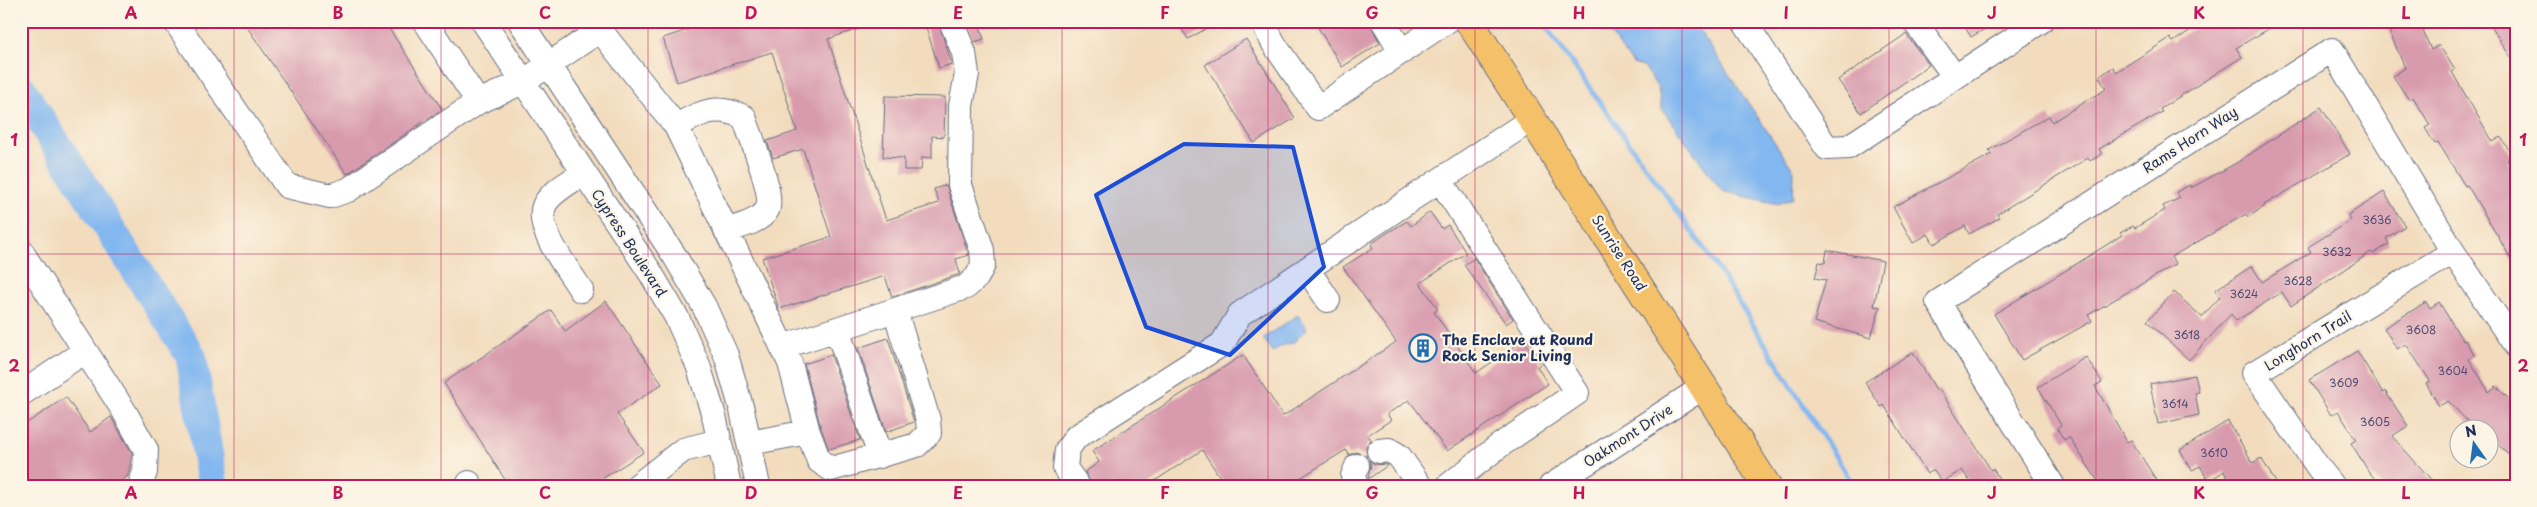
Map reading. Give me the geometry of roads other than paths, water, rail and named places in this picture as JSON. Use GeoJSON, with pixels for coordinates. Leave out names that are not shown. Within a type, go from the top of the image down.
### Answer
{"type":"FeatureCollection","features":[{"type":"Feature","properties":{"kind":"main road","name":"Sunrise Road"},"geometry":{"type":"LineString","coordinates":[[1469,21],[1705,386],[1767,486]]}},
{"type":"Feature","properties":{"kind":"street"},"geometry":{"type":"LineString","coordinates":[[175,21],[287,186],[330,196],[348,190],[478,102],[523,82],[549,66],[604,26],[676,126],[790,363],[808,432],[819,461],[831,469],[917,445],[929,433],[928,420],[895,310]]}},
{"type":"Feature","properties":{"kind":"street"},"geometry":{"type":"LineString","coordinates":[[425,21],[478,102]]}},
{"type":"Feature","properties":{"kind":"street","name":"Cypress Boulevard"},"geometry":{"type":"LineString","coordinates":[[483,21],[650,272],[677,318],[698,365],[719,442],[728,486]]}},
{"type":"Feature","properties":{"kind":"street"},"geometry":{"type":"LineString","coordinates":[[520,21],[674,254],[704,306],[726,355],[742,410],[758,486]]}},
{"type":"Feature","properties":{"kind":"street"},"geometry":{"type":"LineString","coordinates":[[782,347],[966,287],[977,277],[983,265],[982,250],[960,185],[960,106],[967,74],[964,54],[951,21]]}},
{"type":"Feature","properties":{"kind":"street"},"geometry":{"type":"LineString","coordinates":[[1262,21],[1274,44],[1318,108],[1447,21]]}},
{"type":"Feature","properties":{"kind":"street"},"geometry":{"type":"LineString","coordinates":[[1383,21],[1402,52]]}},
{"type":"Feature","properties":{"kind":"street"},"geometry":{"type":"LineString","coordinates":[[1744,21],[1827,148],[1848,147],[2041,21]]}},
{"type":"Feature","properties":{"kind":"street"},"geometry":{"type":"LineString","coordinates":[[1914,21],[1955,77]]}},
{"type":"Feature","properties":{"kind":"street","name":"Rams Horn Way"},"geometry":{"type":"LineString","coordinates":[[2052,486],[1938,302],[2332,50],[2453,252],[2516,346]]}},
{"type":"Feature","properties":{"kind":"street"},"geometry":{"type":"LineString","coordinates":[[676,126],[712,110],[727,110],[744,117],[770,197],[767,211],[756,219],[726,231]]}},
{"type":"Feature","properties":{"kind":"street"},"geometry":{"type":"LineString","coordinates":[[1078,486],[1066,468],[1067,450],[1076,437],[1222,344],[1240,314],[1532,119]]}},
{"type":"Feature","properties":{"kind":"street"},"geometry":{"type":"LineString","coordinates":[[581,290],[547,235],[543,211],[554,194],[584,173]]}},
{"type":"Feature","properties":{"kind":"street"},"geometry":{"type":"LineString","coordinates":[[1440,180],[1577,392],[1499,446],[1448,486]]}},
{"type":"Feature","properties":{"kind":"street"},"geometry":{"type":"LineString","coordinates":[[21,251],[146,450],[144,472],[140,486]]}},
{"type":"Feature","properties":{"kind":"street","name":"Longhorn Trail"},"geometry":{"type":"LineString","coordinates":[[2333,486],[2254,374],[2453,252]]}},
{"type":"Feature","properties":{"kind":"street"},"geometry":{"type":"LineString","coordinates":[[1307,270],[1328,300]]}},
{"type":"Feature","properties":{"kind":"street"},"geometry":{"type":"LineString","coordinates":[[837,329],[880,456]]}},
{"type":"Feature","properties":{"kind":"street"},"geometry":{"type":"LineString","coordinates":[[21,394],[85,351]]}},
{"type":"Feature","properties":{"kind":"street","name":"Oakmont Drive"},"geometry":{"type":"LineString","coordinates":[[1551,486],[1705,386]]}},
{"type":"Feature","properties":{"kind":"street"},"geometry":{"type":"LineString","coordinates":[[749,444],[808,432]]}},
{"type":"Feature","properties":{"kind":"street"},"geometry":{"type":"LineString","coordinates":[[637,486],[683,450],[719,442]]}},
{"type":"Feature","properties":{"kind":"street"},"geometry":{"type":"LineString","coordinates":[[1379,451],[1389,450],[1399,456],[1420,486]]}},
{"type":"Feature","properties":{"kind":"water"},"geometry":{"type":"Polygon","coordinates":[[[1601,21],[1693,21],[1794,171],[1793,198],[1778,204],[1722,191],[1662,109],[1658,88],[1644,67],[1633,64],[1601,21]]]}},
{"type":"Feature","properties":{"kind":"water"},"geometry":{"type":"Polygon","coordinates":[[[1298,315],[1307,329],[1293,343],[1283,345],[1272,352],[1263,338],[1298,315]]]}},
{"type":"Feature","properties":{"kind":"waterway"},"geometry":{"type":"LineString","coordinates":[[1542,21],[1715,264],[1854,486]]}},
{"type":"Feature","properties":{"kind":"waterway"},"geometry":{"type":"LineString","coordinates":[[21,89],[191,356],[213,486]]}},
{"type":"Feature","properties":{"kind":"place","name":"The Enclave at Round Rock Senior Living"},"geometry":{"type":"Point","coordinates":[1423,348]}}]}
